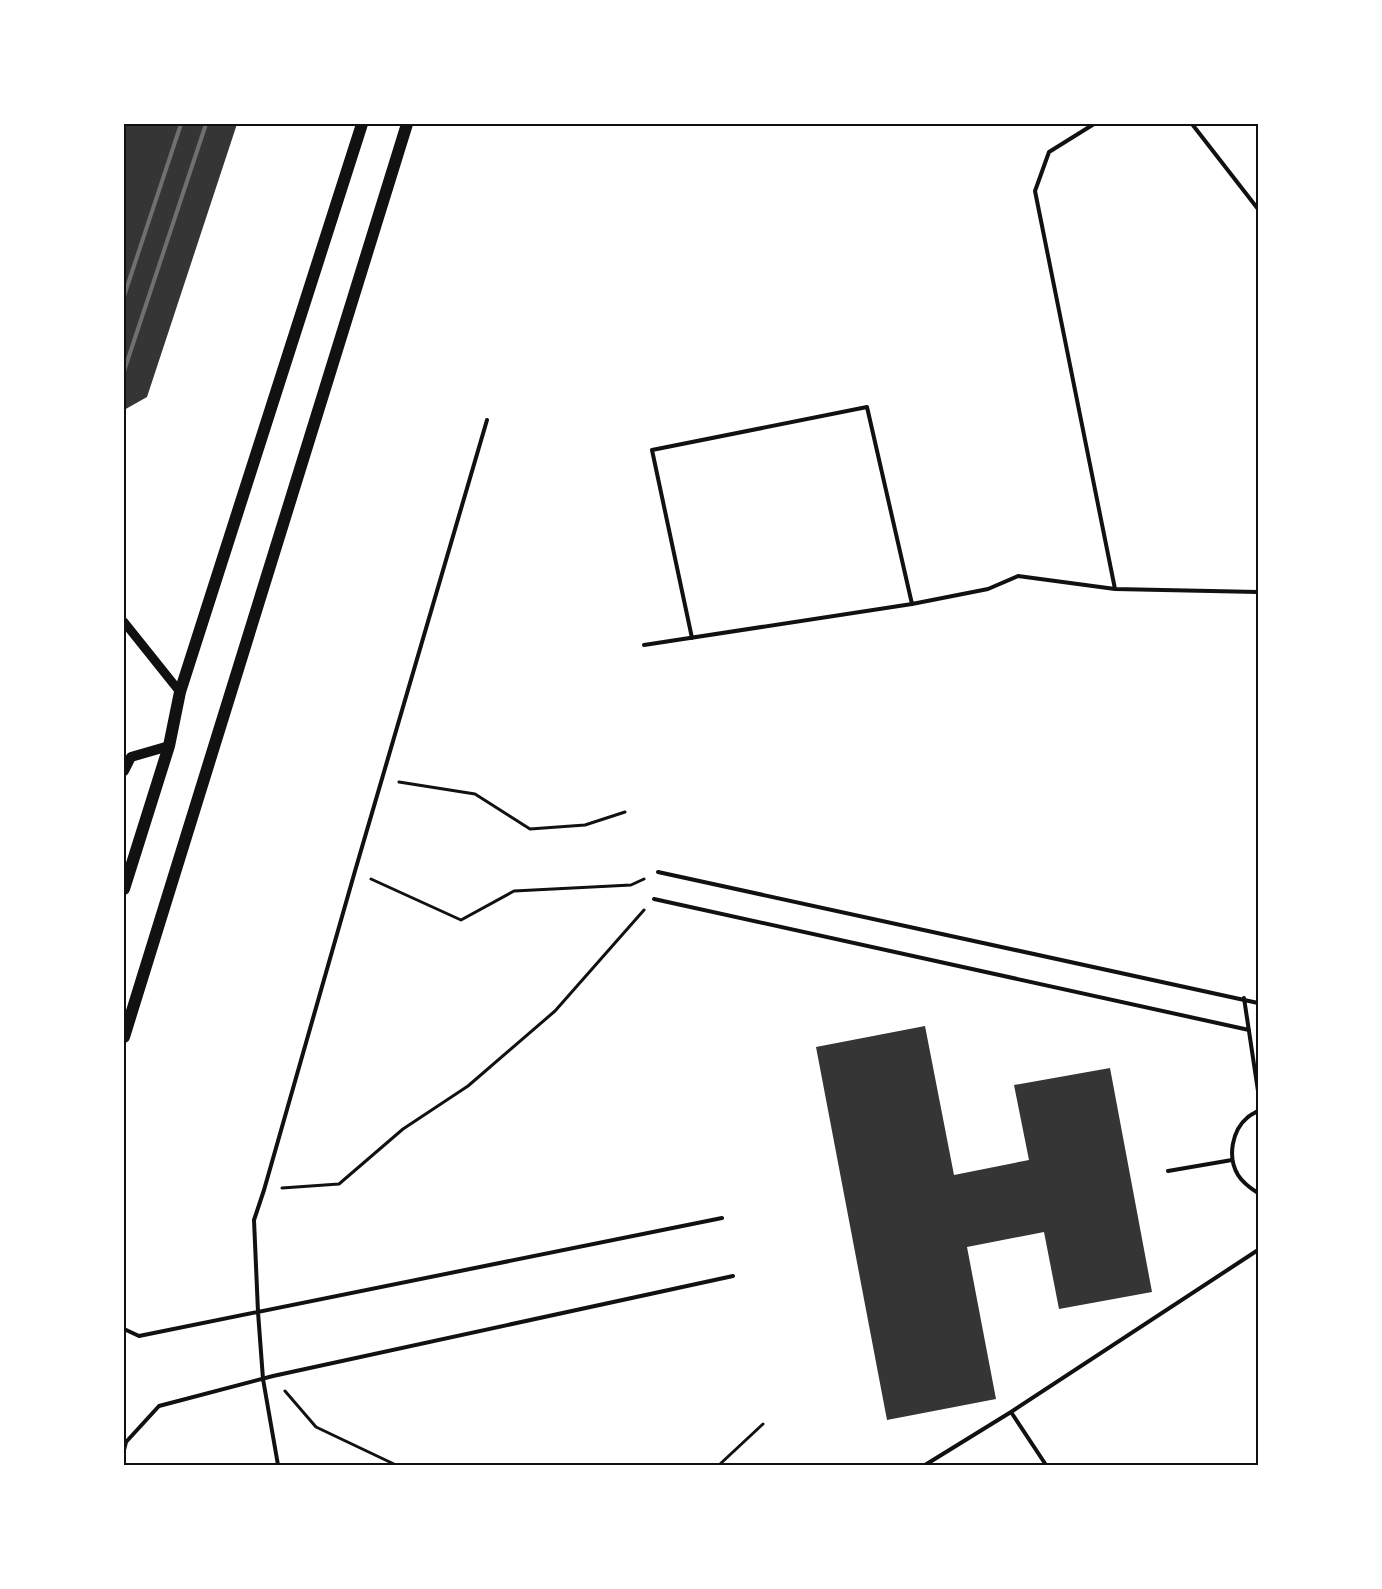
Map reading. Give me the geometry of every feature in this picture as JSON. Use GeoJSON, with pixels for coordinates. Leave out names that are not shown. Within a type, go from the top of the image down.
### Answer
{"type":"FeatureCollection","features":[{"type":"Feature","properties":{"kind":"main road"},"geometry":{"type":"LineString","coordinates":[[124,889],[169,746],[180,692],[362,124]]}},
{"type":"Feature","properties":{"kind":"main road"},"geometry":{"type":"LineString","coordinates":[[124,1037],[407,124]]}},
{"type":"Feature","properties":{"kind":"main road"},"geometry":{"type":"LineString","coordinates":[[124,771],[131,757],[169,746]]}},
{"type":"Feature","properties":{"kind":"street"},"geometry":{"type":"LineString","coordinates":[[124,622],[180,692]]}},
{"type":"Feature","properties":{"kind":"lane"},"geometry":{"type":"LineString","coordinates":[[1094,124],[1048,152],[1035,191],[1115,589]]}},
{"type":"Feature","properties":{"kind":"lane"},"geometry":{"type":"LineString","coordinates":[[1192,124],[1258,209]]}},
{"type":"Feature","properties":{"kind":"lane"},"geometry":{"type":"LineString","coordinates":[[692,638],[652,450],[866,407],[912,604]]}},
{"type":"Feature","properties":{"kind":"lane"},"geometry":{"type":"LineString","coordinates":[[278,1465],[263,1379],[254,1220],[487,420]]}},
{"type":"Feature","properties":{"kind":"lane"},"geometry":{"type":"LineString","coordinates":[[644,645],[912,604],[988,589],[1018,576],[1115,589],[1258,592]]}},
{"type":"Feature","properties":{"kind":"lane"},"geometry":{"type":"LineString","coordinates":[[658,872],[1244,998],[1258,1003]]}},
{"type":"Feature","properties":{"kind":"lane"},"geometry":{"type":"LineString","coordinates":[[654,899],[1249,1030]]}},
{"type":"Feature","properties":{"kind":"lane"},"geometry":{"type":"LineString","coordinates":[[1244,998],[1258,1091]]}},
{"type":"Feature","properties":{"kind":"lane"},"geometry":{"type":"LineString","coordinates":[[1258,1111],[1248,1117],[1238,1129],[1232,1144],[1232,1160],[1237,1174],[1246,1185],[1258,1193]]}},
{"type":"Feature","properties":{"kind":"lane"},"geometry":{"type":"LineString","coordinates":[[1168,1171],[1232,1160]]}},
{"type":"Feature","properties":{"kind":"lane"},"geometry":{"type":"LineString","coordinates":[[124,1329],[139,1336],[722,1218]]}},
{"type":"Feature","properties":{"kind":"lane"},"geometry":{"type":"LineString","coordinates":[[925,1465],[1011,1412],[1258,1250]]}},
{"type":"Feature","properties":{"kind":"lane"},"geometry":{"type":"LineString","coordinates":[[124,1450],[126,1442],[159,1406],[273,1376],[733,1276]]}},
{"type":"Feature","properties":{"kind":"lane"},"geometry":{"type":"LineString","coordinates":[[1011,1412],[1046,1465]]}},
{"type":"Feature","properties":{"kind":"path"},"geometry":{"type":"LineString","coordinates":[[382,779],[475,794],[530,829],[585,825],[624,812]]}},
{"type":"Feature","properties":{"kind":"path"},"geometry":{"type":"LineString","coordinates":[[355,871],[461,920],[514,891],[631,885],[658,872]]}},
{"type":"Feature","properties":{"kind":"path"},"geometry":{"type":"LineString","coordinates":[[264,1190],[339,1184],[402,1129],[468,1086],[555,1011],[654,899]]}},
{"type":"Feature","properties":{"kind":"path"},"geometry":{"type":"LineString","coordinates":[[273,1376],[316,1427],[396,1465]]}},
{"type":"Feature","properties":{"kind":"path"},"geometry":{"type":"LineString","coordinates":[[719,1465],[763,1424]]}},
{"type":"Feature","properties":{"kind":"building"},"geometry":{"type":"Polygon","coordinates":[[[124,124],[237,124],[147,397],[124,410],[124,124]]]}},
{"type":"Feature","properties":{"kind":"building"},"geometry":{"type":"Polygon","coordinates":[[[925,1026],[954,1175],[1029,1160],[1014,1085],[1110,1068],[1152,1292],[1059,1309],[1044,1232],[967,1247],[996,1399],[887,1420],[816,1047],[925,1026]]]}},
{"type":"Feature","properties":{"kind":"railway"},"geometry":{"type":"LineString","coordinates":[[124,296],[181,124]]}},
{"type":"Feature","properties":{"kind":"railway"},"geometry":{"type":"LineString","coordinates":[[124,371],[206,124]]}}]}
